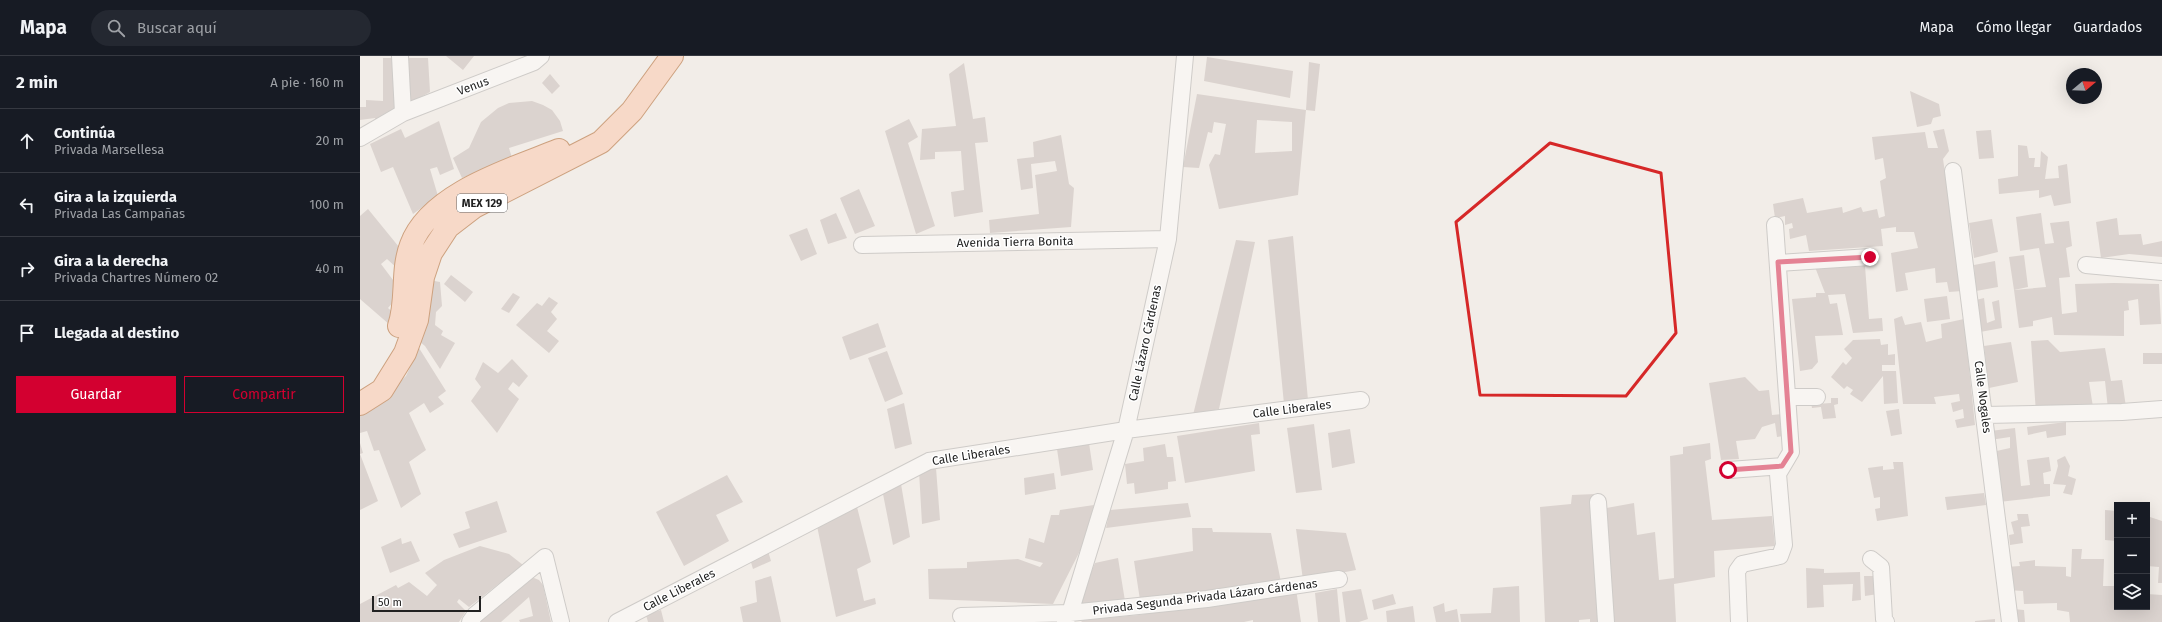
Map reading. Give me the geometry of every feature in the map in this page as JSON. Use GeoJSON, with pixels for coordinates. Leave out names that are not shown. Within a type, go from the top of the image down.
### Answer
{"type":"FeatureCollection","features":[{"type":"Feature","properties":{"kind":"main road","name":"MEX 129"},"geometry":{"type":"LineString","coordinates":[[360,386],[373,378],[392,347],[404,311],[406,278],[411,245],[430,215],[464,190],[564,147],[588,133],[619,105],[654,56]]}},
{"type":"Feature","properties":{"kind":"main road","name":"MEX 129"},"geometry":{"type":"LineString","coordinates":[[360,404],[382,390],[406,353],[417,320],[424,276],[429,259],[448,227],[474,207],[601,142],[632,111],[672,56]]}},
{"type":"Feature","properties":{"kind":"street"},"geometry":{"type":"LineString","coordinates":[[400,56],[403,113]]}},
{"type":"Feature","properties":{"kind":"street","name":"Venus"},"geometry":{"type":"LineString","coordinates":[[360,138],[403,113],[534,62],[541,56]]}},
{"type":"Feature","properties":{"kind":"street","name":"Calle Lázaro Cárdenas"},"geometry":{"type":"LineString","coordinates":[[1068,618],[1126,430],[1168,239],[1185,56]]}},
{"type":"Feature","properties":{"kind":"street","name":"Calle Nogales"},"geometry":{"type":"LineString","coordinates":[[1954,172],[2010,622]]}},
{"type":"Feature","properties":{"kind":"street"},"geometry":{"type":"LineString","coordinates":[[1740,622],[1737,571],[1742,564],[1780,556],[1784,545],[1778,474],[1791,452],[1775,225]]}},
{"type":"Feature","properties":{"kind":"street","name":"Avenida Tierra Bonita"},"geometry":{"type":"LineString","coordinates":[[862,245],[1168,239]]}},
{"type":"Feature","properties":{"kind":"street"},"geometry":{"type":"LineString","coordinates":[[1778,262],[1870,257]]}},
{"type":"Feature","properties":{"kind":"street"},"geometry":{"type":"LineString","coordinates":[[2086,265],[2162,272]]}},
{"type":"Feature","properties":{"kind":"street"},"geometry":{"type":"LineString","coordinates":[[1787,398],[1817,397]]}},
{"type":"Feature","properties":{"kind":"street","name":"Calle Liberales"},"geometry":{"type":"LineString","coordinates":[[617,622],[928,461],[1126,430],[1361,400]]}},
{"type":"Feature","properties":{"kind":"street"},"geometry":{"type":"LineString","coordinates":[[1985,415],[2162,410]]}},
{"type":"Feature","properties":{"kind":"street"},"geometry":{"type":"LineString","coordinates":[[1728,470],[1782,466]]}},
{"type":"Feature","properties":{"kind":"street"},"geometry":{"type":"LineString","coordinates":[[1598,502],[1606,622]]}},
{"type":"Feature","properties":{"kind":"street"},"geometry":{"type":"LineString","coordinates":[[470,622],[475,615],[545,557],[561,622]]}},
{"type":"Feature","properties":{"kind":"street"},"geometry":{"type":"LineString","coordinates":[[1871,559],[1882,567],[1884,619],[1886,622]]}},
{"type":"Feature","properties":{"kind":"street","name":"Privada Segunda Privada Lázaro Cárdenas"},"geometry":{"type":"LineString","coordinates":[[961,616],[1068,618],[1339,579]]}},
{"type":"Feature","properties":{"kind":"highlighted area"},"geometry":{"type":"Polygon","coordinates":[[[1550,143],[1661,173],[1676,333],[1626,396],[1480,395],[1456,222],[1550,143]]]}},
{"type":"Feature","properties":{"kind":"building"},"geometry":{"type":"Polygon","coordinates":[[[446,56],[474,56],[463,70],[446,56]]]}},
{"type":"Feature","properties":{"kind":"building"},"geometry":{"type":"Polygon","coordinates":[[[1207,57],[1293,71],[1290,98],[1204,81],[1207,57]]]}},
{"type":"Feature","properties":{"kind":"building"},"geometry":{"type":"Polygon","coordinates":[[[383,58],[394,58],[394,114],[376,122],[375,118],[360,120],[360,107],[366,107],[366,100],[383,101],[383,58]]]}},
{"type":"Feature","properties":{"kind":"building"},"geometry":{"type":"Polygon","coordinates":[[[402,58],[428,58],[430,92],[404,106],[402,58]]]}},
{"type":"Feature","properties":{"kind":"building"},"geometry":{"type":"Polygon","coordinates":[[[1309,62],[1320,64],[1315,111],[1306,110],[1309,62]]]}},
{"type":"Feature","properties":{"kind":"building"},"geometry":{"type":"Polygon","coordinates":[[[964,63],[973,119],[985,117],[988,142],[975,143],[983,212],[954,217],[951,192],[964,190],[961,151],[935,152],[935,159],[920,160],[922,129],[956,126],[949,74],[964,63]]]}},
{"type":"Feature","properties":{"kind":"building"},"geometry":{"type":"Polygon","coordinates":[[[550,74],[560,86],[552,94],[542,83],[550,74]]]}},
{"type":"Feature","properties":{"kind":"building"},"geometry":{"type":"Polygon","coordinates":[[[1910,91],[1939,104],[1941,116],[1933,118],[1931,124],[1917,127],[1910,91]]]}},
{"type":"Feature","properties":{"kind":"building"},"geometry":{"type":"Polygon","coordinates":[[[1197,94],[1306,110],[1298,195],[1219,209],[1209,165],[1215,154],[1220,155],[1226,124],[1214,122],[1212,133],[1208,132],[1199,168],[1183,167],[1197,94]],[[1257,120],[1255,153],[1292,151],[1292,122],[1257,120]]]}},
{"type":"Feature","properties":{"kind":"building"},"geometry":{"type":"Polygon","coordinates":[[[532,101],[552,110],[560,121],[563,131],[509,148],[512,158],[462,178],[453,158],[469,148],[481,122],[498,108],[509,103],[532,101]]]}},
{"type":"Feature","properties":{"kind":"building"},"geometry":{"type":"Polygon","coordinates":[[[909,119],[918,137],[908,143],[935,226],[916,234],[885,131],[909,119]]]}},
{"type":"Feature","properties":{"kind":"building"},"geometry":{"type":"Polygon","coordinates":[[[439,121],[454,169],[440,175],[437,167],[430,169],[438,196],[413,214],[393,167],[381,172],[370,144],[401,129],[405,138],[439,121]]]}},
{"type":"Feature","properties":{"kind":"building"},"geometry":{"type":"Polygon","coordinates":[[[1944,129],[1949,151],[1943,159],[1962,291],[1949,292],[1947,282],[1936,283],[1935,268],[1905,273],[1908,290],[1896,292],[1891,253],[1918,248],[1914,232],[1896,232],[1896,227],[1881,229],[1883,246],[1809,251],[1806,235],[1790,239],[1789,229],[1793,228],[1792,223],[1785,225],[1785,216],[1775,218],[1773,204],[1803,198],[1807,213],[1842,207],[1843,213],[1861,207],[1863,212],[1877,209],[1879,218],[1885,216],[1880,181],[1886,178],[1883,158],[1875,160],[1872,137],[1925,132],[1928,148],[1938,148],[1933,131],[1944,129]]]}},
{"type":"Feature","properties":{"kind":"building"},"geometry":{"type":"Polygon","coordinates":[[[1991,130],[1994,158],[1979,159],[1976,131],[1991,130]]]}},
{"type":"Feature","properties":{"kind":"building"},"geometry":{"type":"Polygon","coordinates":[[[1061,135],[1069,184],[1074,188],[1071,227],[990,233],[989,220],[1039,214],[1035,175],[1057,171],[1055,161],[1031,164],[1033,188],[1021,190],[1017,159],[1034,157],[1033,142],[1061,135]]]}},
{"type":"Feature","properties":{"kind":"building"},"geometry":{"type":"Polygon","coordinates":[[[2018,145],[2027,146],[2029,158],[2035,158],[2034,167],[2040,167],[2041,151],[2048,157],[2045,179],[2059,178],[2058,166],[2067,164],[2071,203],[2054,206],[2051,195],[2039,198],[2039,190],[1999,194],[1998,179],[2018,176],[2018,145]]]}},
{"type":"Feature","properties":{"kind":"building"},"geometry":{"type":"Polygon","coordinates":[[[859,189],[875,226],[855,234],[840,198],[859,189]]]}},
{"type":"Feature","properties":{"kind":"building"},"geometry":{"type":"Polygon","coordinates":[[[368,209],[399,247],[398,269],[387,259],[381,264],[402,292],[388,308],[396,315],[390,325],[360,299],[360,216],[368,209]]]}},
{"type":"Feature","properties":{"kind":"building"},"geometry":{"type":"Polygon","coordinates":[[[836,213],[847,238],[828,244],[820,220],[836,213]]]}},
{"type":"Feature","properties":{"kind":"building"},"geometry":{"type":"Polygon","coordinates":[[[2041,213],[2045,244],[2054,243],[2050,223],[2069,221],[2072,246],[2066,248],[2070,277],[2059,278],[2062,314],[2077,312],[2075,284],[2159,284],[2161,324],[2140,325],[2138,299],[2128,301],[2129,310],[2124,311],[2124,336],[2054,335],[2052,317],[2033,321],[2033,326],[2019,328],[2014,290],[2046,287],[2039,248],[2020,251],[2016,217],[2041,213]]]}},
{"type":"Feature","properties":{"kind":"building"},"geometry":{"type":"Polygon","coordinates":[[[2117,218],[2119,235],[2141,234],[2143,245],[2162,241],[2162,257],[2129,254],[2101,258],[2096,222],[2117,218]]]}},
{"type":"Feature","properties":{"kind":"building"},"geometry":{"type":"Polygon","coordinates":[[[1992,219],[1998,252],[1974,258],[1969,223],[1992,219]]]}},
{"type":"Feature","properties":{"kind":"building"},"geometry":{"type":"Polygon","coordinates":[[[807,228],[817,254],[801,261],[789,235],[807,228]]]}},
{"type":"Feature","properties":{"kind":"building"},"geometry":{"type":"Polygon","coordinates":[[[1293,236],[1308,400],[1284,404],[1268,240],[1293,236]]]}},
{"type":"Feature","properties":{"kind":"building"},"geometry":{"type":"Polygon","coordinates":[[[1236,240],[1255,242],[1219,409],[1193,415],[1236,240]]]}},
{"type":"Feature","properties":{"kind":"building"},"geometry":{"type":"Polygon","coordinates":[[[2024,255],[2028,287],[2014,290],[2009,257],[2024,255]]]}},
{"type":"Feature","properties":{"kind":"building"},"geometry":{"type":"Polygon","coordinates":[[[1995,261],[1998,287],[1976,291],[1974,265],[1995,261]]]}},
{"type":"Feature","properties":{"kind":"building"},"geometry":{"type":"Polygon","coordinates":[[[1865,266],[1869,319],[1882,318],[1883,331],[1853,333],[1845,294],[1828,295],[1830,304],[1837,303],[1843,335],[1815,336],[1818,362],[1812,369],[1800,371],[1792,299],[1816,297],[1816,293],[1825,293],[1815,267],[1865,266]]]}},
{"type":"Feature","properties":{"kind":"building"},"geometry":{"type":"Polygon","coordinates":[[[451,275],[473,292],[465,302],[444,284],[451,275]]]}},
{"type":"Feature","properties":{"kind":"building"},"geometry":{"type":"Polygon","coordinates":[[[429,280],[440,282],[442,306],[436,312],[435,325],[443,331],[441,335],[455,343],[440,369],[425,346],[420,342],[429,280]]]}},
{"type":"Feature","properties":{"kind":"building"},"geometry":{"type":"Polygon","coordinates":[[[513,293],[520,297],[509,313],[501,309],[513,293]]]}},
{"type":"Feature","properties":{"kind":"building"},"geometry":{"type":"Polygon","coordinates":[[[1947,296],[1950,319],[1927,322],[1924,299],[1947,296]]]}},
{"type":"Feature","properties":{"kind":"building"},"geometry":{"type":"Polygon","coordinates":[[[549,297],[558,303],[551,312],[557,319],[547,331],[559,341],[549,353],[516,325],[537,303],[542,306],[549,297]]]}},
{"type":"Feature","properties":{"kind":"building"},"geometry":{"type":"Polygon","coordinates":[[[1984,298],[1987,323],[1995,320],[1992,302],[1999,300],[2002,328],[1980,332],[1976,300],[1984,298]]]}},
{"type":"Feature","properties":{"kind":"building"},"geometry":{"type":"Polygon","coordinates":[[[1902,316],[1905,325],[1921,322],[1926,342],[1942,338],[1941,324],[1964,319],[1975,425],[1957,428],[1955,420],[1964,418],[1963,409],[1953,412],[1951,403],[1960,401],[1959,394],[1934,397],[1936,404],[1903,404],[1894,319],[1902,316]]]}},
{"type":"Feature","properties":{"kind":"building"},"geometry":{"type":"Polygon","coordinates":[[[878,323],[886,347],[850,360],[842,337],[878,323]]]}},
{"type":"Feature","properties":{"kind":"building"},"geometry":{"type":"Polygon","coordinates":[[[1880,339],[1881,345],[1888,344],[1888,355],[1895,354],[1895,365],[1882,365],[1882,371],[1896,371],[1898,403],[1884,404],[1883,376],[1862,402],[1850,394],[1853,390],[1847,386],[1844,389],[1831,377],[1843,362],[1846,365],[1852,358],[1844,349],[1853,340],[1880,339]]]}},
{"type":"Feature","properties":{"kind":"building"},"geometry":{"type":"Polygon","coordinates":[[[2048,340],[2060,352],[2105,348],[2111,381],[2122,380],[2126,407],[2108,409],[2105,381],[2089,382],[2093,407],[2036,413],[2031,341],[2048,340]]]}},
{"type":"Feature","properties":{"kind":"building"},"geometry":{"type":"Polygon","coordinates":[[[2011,342],[2018,382],[1989,388],[1984,346],[2011,342]]]}},
{"type":"Feature","properties":{"kind":"building"},"geometry":{"type":"Polygon","coordinates":[[[419,348],[446,391],[438,397],[444,404],[430,413],[424,403],[409,413],[426,450],[409,462],[421,494],[401,508],[379,450],[374,451],[367,431],[360,433],[360,414],[388,393],[406,376],[419,348]]]}},
{"type":"Feature","properties":{"kind":"building"},"geometry":{"type":"Polygon","coordinates":[[[887,351],[903,394],[885,402],[868,358],[887,351]]]}},
{"type":"Feature","properties":{"kind":"building"},"geometry":{"type":"Polygon","coordinates":[[[2143,353],[2162,353],[2162,364],[2143,364],[2143,353]]]}},
{"type":"Feature","properties":{"kind":"building"},"geometry":{"type":"Polygon","coordinates":[[[512,359],[528,376],[519,387],[513,382],[508,389],[519,399],[497,433],[471,401],[481,387],[475,379],[483,362],[498,373],[512,359]]]}},
{"type":"Feature","properties":{"kind":"building"},"geometry":{"type":"Polygon","coordinates":[[[1745,377],[1759,391],[1769,390],[1772,415],[1782,414],[1784,436],[1777,437],[1775,423],[1762,427],[1755,439],[1736,441],[1739,459],[1721,460],[1709,383],[1745,377]]]}},
{"type":"Feature","properties":{"kind":"building"},"geometry":{"type":"Polygon","coordinates":[[[1831,398],[1838,398],[1838,404],[1834,405],[1836,418],[1823,419],[1821,407],[1812,408],[1811,402],[1816,404],[1831,403],[1831,398]]]}},
{"type":"Feature","properties":{"kind":"building"},"geometry":{"type":"Polygon","coordinates":[[[904,403],[912,444],[895,449],[887,409],[904,403]]]}},
{"type":"Feature","properties":{"kind":"building"},"geometry":{"type":"Polygon","coordinates":[[[1899,409],[1902,434],[1891,436],[1886,411],[1899,409]]]}},
{"type":"Feature","properties":{"kind":"building"},"geometry":{"type":"Polygon","coordinates":[[[2066,422],[2066,435],[2047,438],[2046,431],[2028,435],[2027,427],[2066,422]]]}},
{"type":"Feature","properties":{"kind":"building"},"geometry":{"type":"Polygon","coordinates":[[[1259,423],[1260,434],[1251,435],[1255,471],[1185,483],[1177,436],[1259,423]]]}},
{"type":"Feature","properties":{"kind":"building"},"geometry":{"type":"Polygon","coordinates":[[[1314,424],[1322,490],[1296,493],[1287,428],[1314,424]]]}},
{"type":"Feature","properties":{"kind":"building"},"geometry":{"type":"Polygon","coordinates":[[[2015,428],[2021,486],[2030,485],[2027,460],[2049,457],[2051,471],[2043,473],[2044,484],[2050,484],[2050,496],[1999,502],[1992,452],[2010,448],[2010,437],[1990,440],[1990,431],[2015,428]]]}},
{"type":"Feature","properties":{"kind":"building"},"geometry":{"type":"Polygon","coordinates":[[[1350,429],[1355,463],[1332,468],[1328,433],[1350,429]]]}},
{"type":"Feature","properties":{"kind":"building"},"geometry":{"type":"Polygon","coordinates":[[[360,443],[363,453],[360,454],[360,443]]]}},
{"type":"Feature","properties":{"kind":"building"},"geometry":{"type":"Polygon","coordinates":[[[1089,443],[1093,470],[1061,476],[1057,449],[1089,443]]]}},
{"type":"Feature","properties":{"kind":"building"},"geometry":{"type":"Polygon","coordinates":[[[1710,443],[1711,459],[1705,461],[1712,520],[1772,516],[1775,546],[1714,551],[1715,577],[1674,584],[1676,622],[1608,622],[1601,509],[1634,503],[1637,535],[1655,532],[1659,580],[1674,578],[1670,456],[1683,454],[1683,447],[1710,443]]]}},
{"type":"Feature","properties":{"kind":"building"},"geometry":{"type":"Polygon","coordinates":[[[1165,444],[1167,457],[1173,457],[1176,481],[1168,482],[1168,489],[1135,494],[1134,483],[1127,484],[1125,464],[1144,461],[1143,448],[1165,444]]]}},
{"type":"Feature","properties":{"kind":"building"},"geometry":{"type":"Polygon","coordinates":[[[360,454],[378,501],[360,510],[360,454]]]}},
{"type":"Feature","properties":{"kind":"building"},"geometry":{"type":"Polygon","coordinates":[[[2065,456],[2070,466],[2068,476],[2076,479],[2072,495],[2063,493],[2066,485],[2053,484],[2058,466],[2057,460],[2065,456]]]}},
{"type":"Feature","properties":{"kind":"building"},"geometry":{"type":"Polygon","coordinates":[[[1893,462],[1903,462],[1908,516],[1877,521],[1875,509],[1880,508],[1880,497],[1874,498],[1868,468],[1883,466],[1883,470],[1894,469],[1893,462]]]}},
{"type":"Feature","properties":{"kind":"building"},"geometry":{"type":"Polygon","coordinates":[[[936,468],[940,520],[922,524],[919,471],[936,468]]]}},
{"type":"Feature","properties":{"kind":"building"},"geometry":{"type":"Polygon","coordinates":[[[1054,473],[1056,489],[1025,495],[1024,478],[1054,473]]]}},
{"type":"Feature","properties":{"kind":"building"},"geometry":{"type":"Polygon","coordinates":[[[727,475],[743,502],[716,515],[729,541],[684,566],[656,512],[727,475]]]}},
{"type":"Feature","properties":{"kind":"building"},"geometry":{"type":"Polygon","coordinates":[[[901,484],[910,537],[893,545],[883,494],[901,484]]]}},
{"type":"Feature","properties":{"kind":"building"},"geometry":{"type":"Polygon","coordinates":[[[1984,493],[1986,505],[1947,510],[1945,497],[1984,493]]]}},
{"type":"Feature","properties":{"kind":"building"},"geometry":{"type":"Polygon","coordinates":[[[1595,494],[1603,622],[1590,622],[1590,619],[1579,620],[1579,622],[1545,622],[1540,507],[1571,504],[1572,495],[1595,494]]]}},
{"type":"Feature","properties":{"kind":"building"},"geometry":{"type":"Polygon","coordinates":[[[497,501],[507,532],[459,548],[453,534],[470,528],[465,512],[497,501]]]}},
{"type":"Feature","properties":{"kind":"building"},"geometry":{"type":"Polygon","coordinates":[[[1188,503],[1191,517],[1106,528],[1110,510],[1188,503]]]}},
{"type":"Feature","properties":{"kind":"building"},"geometry":{"type":"Polygon","coordinates":[[[1094,505],[1083,545],[1053,604],[929,599],[928,569],[967,568],[967,562],[1018,559],[1040,567],[1043,563],[1025,558],[1029,538],[1044,543],[1051,515],[1059,515],[1060,510],[1094,505]]]}},
{"type":"Feature","properties":{"kind":"building"},"geometry":{"type":"Polygon","coordinates":[[[857,507],[871,562],[857,569],[864,601],[875,598],[876,604],[836,617],[817,526],[857,507]]]}},
{"type":"Feature","properties":{"kind":"building"},"geometry":{"type":"Polygon","coordinates":[[[2105,510],[2114,511],[2114,541],[2105,540],[2105,510]]]}},
{"type":"Feature","properties":{"kind":"building"},"geometry":{"type":"Polygon","coordinates":[[[2017,514],[2028,514],[2030,526],[2021,527],[2023,543],[2010,545],[2009,535],[2014,534],[2011,522],[2018,520],[2017,514]]]}},
{"type":"Feature","properties":{"kind":"building"},"geometry":{"type":"Polygon","coordinates":[[[2150,517],[2162,521],[2162,583],[2158,583],[2159,567],[2150,566],[2150,517]]]}},
{"type":"Feature","properties":{"kind":"building"},"geometry":{"type":"Polygon","coordinates":[[[1192,528],[1212,528],[1213,532],[1271,533],[1281,582],[1140,600],[1134,561],[1193,551],[1192,528]]]}},
{"type":"Feature","properties":{"kind":"building"},"geometry":{"type":"Polygon","coordinates":[[[1296,529],[1346,533],[1356,570],[1303,580],[1296,529]]]}},
{"type":"Feature","properties":{"kind":"building"},"geometry":{"type":"Polygon","coordinates":[[[401,538],[402,544],[411,541],[420,561],[390,573],[381,547],[401,538]]]}},
{"type":"Feature","properties":{"kind":"building"},"geometry":{"type":"Polygon","coordinates":[[[480,546],[509,554],[523,565],[469,607],[459,599],[457,602],[466,611],[459,622],[360,622],[360,604],[396,585],[398,588],[409,582],[427,596],[437,585],[425,573],[444,560],[480,546]]]}},
{"type":"Feature","properties":{"kind":"building"},"geometry":{"type":"Polygon","coordinates":[[[2072,549],[2082,549],[2081,559],[2104,559],[2103,586],[2114,586],[2114,610],[2150,610],[2150,594],[2162,595],[2162,622],[2070,622],[2069,612],[2057,610],[2057,603],[2024,604],[2023,591],[2007,590],[2006,567],[2020,566],[2019,562],[2035,560],[2035,566],[2066,567],[2066,576],[2071,577],[2072,549]]]}},
{"type":"Feature","properties":{"kind":"building"},"geometry":{"type":"Polygon","coordinates":[[[768,551],[771,561],[753,569],[750,559],[768,551]]]}},
{"type":"Feature","properties":{"kind":"building"},"geometry":{"type":"Polygon","coordinates":[[[1118,558],[1125,601],[1077,607],[1095,563],[1118,558]]]}},
{"type":"Feature","properties":{"kind":"building"},"geometry":{"type":"Polygon","coordinates":[[[1806,568],[1824,569],[1824,573],[1860,572],[1861,600],[1852,601],[1853,584],[1823,585],[1824,607],[1807,608],[1806,568]]]}},
{"type":"Feature","properties":{"kind":"building"},"geometry":{"type":"Polygon","coordinates":[[[771,576],[781,622],[743,622],[740,607],[757,602],[755,581],[771,576]]]}},
{"type":"Feature","properties":{"kind":"building"},"geometry":{"type":"Polygon","coordinates":[[[1864,576],[1878,576],[1878,594],[1865,596],[1864,576]]]}},
{"type":"Feature","properties":{"kind":"building"},"geometry":{"type":"Polygon","coordinates":[[[534,578],[539,580],[543,585],[551,622],[520,622],[519,620],[533,616],[529,597],[501,622],[476,622],[528,579],[534,578]]]}},
{"type":"Feature","properties":{"kind":"building"},"geometry":{"type":"Polygon","coordinates":[[[1519,586],[1520,622],[1461,622],[1460,614],[1491,613],[1493,588],[1519,586]]]}},
{"type":"Feature","properties":{"kind":"building"},"geometry":{"type":"Polygon","coordinates":[[[1296,589],[1301,622],[1253,622],[1253,620],[1244,622],[1081,622],[1083,620],[1139,615],[1296,589]]]}},
{"type":"Feature","properties":{"kind":"building"},"geometry":{"type":"Polygon","coordinates":[[[1337,589],[1340,622],[1318,622],[1315,593],[1337,589]]]}},
{"type":"Feature","properties":{"kind":"building"},"geometry":{"type":"Polygon","coordinates":[[[1361,589],[1368,619],[1359,622],[1346,622],[1342,592],[1361,589]]]}},
{"type":"Feature","properties":{"kind":"building"},"geometry":{"type":"Polygon","coordinates":[[[1393,594],[1396,604],[1374,610],[1372,600],[1393,594]]]}},
{"type":"Feature","properties":{"kind":"building"},"geometry":{"type":"Polygon","coordinates":[[[1444,603],[1445,612],[1457,609],[1459,622],[1436,622],[1433,607],[1444,603]]]}},
{"type":"Feature","properties":{"kind":"building"},"geometry":{"type":"Polygon","coordinates":[[[1413,606],[1415,622],[1387,622],[1386,611],[1413,606]]]}},
{"type":"Feature","properties":{"kind":"building"},"geometry":{"type":"Polygon","coordinates":[[[2013,609],[2024,610],[2025,622],[2013,622],[2013,609]]]}},
{"type":"Feature","properties":{"kind":"building"},"geometry":{"type":"Polygon","coordinates":[[[661,610],[664,622],[648,622],[646,615],[661,610]]]}},
{"type":"Feature","properties":{"kind":"building"},"geometry":{"type":"Polygon","coordinates":[[[1995,619],[1995,622],[1975,622],[1975,621],[1995,619]]]}},
{"type":"Feature","properties":{"kind":"route"},"geometry":{"type":"LineString","coordinates":[[1728,470],[1782,466],[1791,452],[1778,262],[1870,257]]}}]}
